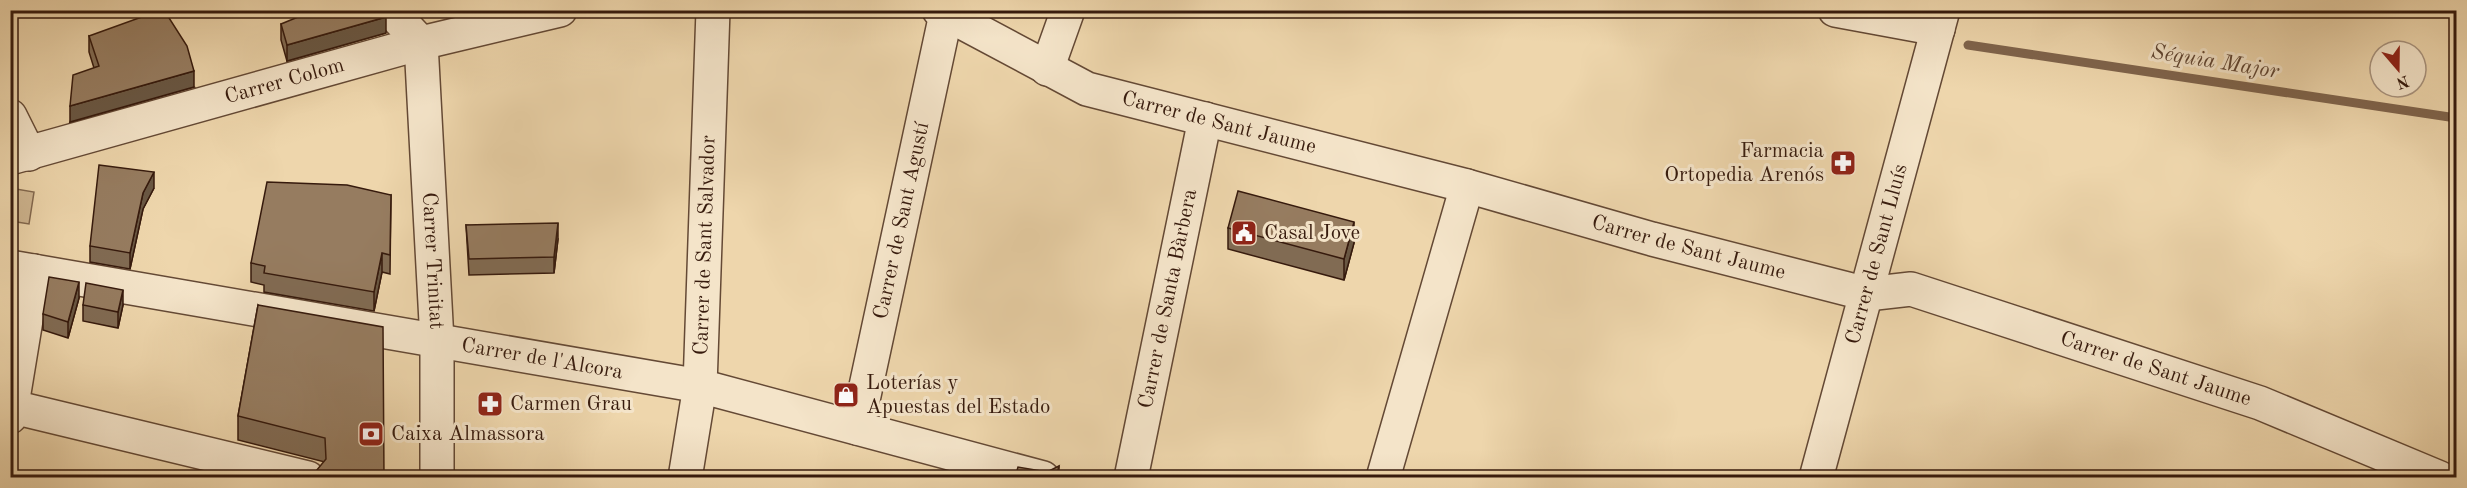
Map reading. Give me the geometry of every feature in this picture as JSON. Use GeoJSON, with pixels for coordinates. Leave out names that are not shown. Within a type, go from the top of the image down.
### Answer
{"type":"FeatureCollection","features":[{"type":"Feature","properties":{"kind":"street"},"geometry":{"type":"LineString","coordinates":[[390,10],[422,43]]}},
{"type":"Feature","properties":{"kind":"street","name":"Carrer Colom"},"geometry":{"type":"LineString","coordinates":[[20,156],[422,43],[560,10]]}},
{"type":"Feature","properties":{"kind":"street","name":"Carrer de Sant Salvador"},"geometry":{"type":"LineString","coordinates":[[685,477],[700,386],[713,10]]}},
{"type":"Feature","properties":{"kind":"street"},"geometry":{"type":"LineString","coordinates":[[1047,69],[1068,10]]}},
{"type":"Feature","properties":{"kind":"street"},"geometry":{"type":"LineString","coordinates":[[1835,10],[1940,20]]}},
{"type":"Feature","properties":{"kind":"street","name":"Carrer de Sant Jaume"},"geometry":{"type":"LineString","coordinates":[[943,12],[1087,89],[1467,186],[1652,239],[1867,294],[1911,289],[2260,403],[2440,477]]}},
{"type":"Feature","properties":{"kind":"street","name":"Carrer de Sant Agustí"},"geometry":{"type":"LineString","coordinates":[[858,428],[943,12]]}},
{"type":"Feature","properties":{"kind":"street","name":"Carrer de Sant Lluís"},"geometry":{"type":"LineString","coordinates":[[1816,477],[1940,20]]}},
{"type":"Feature","properties":{"kind":"street","name":"Carrer Trinitat"},"geometry":{"type":"LineString","coordinates":[[422,43],[437,341],[437,477]]}},
{"type":"Feature","properties":{"kind":"street"},"geometry":{"type":"LineString","coordinates":[[10,116],[20,156]]}},
{"type":"Feature","properties":{"kind":"street","name":"Carrer de Santa Bàrbera"},"geometry":{"type":"LineString","coordinates":[[1131,477],[1205,119]]}},
{"type":"Feature","properties":{"kind":"street"},"geometry":{"type":"LineString","coordinates":[[1383,477],[1467,186]]}},
{"type":"Feature","properties":{"kind":"street"},"geometry":{"type":"LineString","coordinates":[[22,269],[12,412],[308,477]]}},
{"type":"Feature","properties":{"kind":"street","name":"Carrer de l'Alcora"},"geometry":{"type":"LineString","coordinates":[[22,269],[700,386],[1043,477]]}},
{"type":"Feature","properties":{"kind":"shaded area"},"geometry":{"type":"Polygon","coordinates":[[[10,188],[34,192],[29,224],[11,221],[10,188]]]}},
{"type":"Feature","properties":{"kind":"building"},"geometry":{"type":"Polygon","coordinates":[[[164,10],[187,46],[194,71],[70,106],[73,75],[99,66],[89,36],[164,10]]]}},
{"type":"Feature","properties":{"kind":"building"},"geometry":{"type":"Polygon","coordinates":[[[315,10],[380,10],[386,17],[287,45],[281,24],[315,10]]]}},
{"type":"Feature","properties":{"kind":"building"},"geometry":{"type":"Polygon","coordinates":[[[99,165],[154,172],[143,193],[130,253],[90,246],[99,165]]]}},
{"type":"Feature","properties":{"kind":"building"},"geometry":{"type":"Polygon","coordinates":[[[267,182],[347,185],[391,195],[390,255],[382,253],[374,292],[264,273],[265,266],[251,263],[267,182]]]}},
{"type":"Feature","properties":{"kind":"building"},"geometry":{"type":"Polygon","coordinates":[[[1238,191],[1354,222],[1344,259],[1228,228],[1238,191]]]}},
{"type":"Feature","properties":{"kind":"building"},"geometry":{"type":"Polygon","coordinates":[[[558,223],[554,257],[469,259],[466,225],[558,223]]]}},
{"type":"Feature","properties":{"kind":"building"},"geometry":{"type":"Polygon","coordinates":[[[49,277],[79,282],[68,322],[43,314],[49,277]]]}},
{"type":"Feature","properties":{"kind":"building"},"geometry":{"type":"Polygon","coordinates":[[[86,283],[123,290],[118,312],[83,305],[86,283]]]}},
{"type":"Feature","properties":{"kind":"building"},"geometry":{"type":"Polygon","coordinates":[[[258,305],[383,327],[384,477],[315,477],[316,471],[326,459],[325,438],[238,416],[258,305]]]}},
{"type":"Feature","properties":{"kind":"building"},"geometry":{"type":"Polygon","coordinates":[[[1059,466],[1056,477],[1015,477],[1018,467],[1047,472],[1059,466]]]}},
{"type":"Feature","properties":{"kind":"waterway","name":"Séquia Major"},"geometry":{"type":"LineString","coordinates":[[1968,45],[2456,118]]}},
{"type":"Feature","properties":{"kind":"place","name":"Farmacia Ortopedia Arenós"},"geometry":{"type":"Point","coordinates":[1843,163]}},
{"type":"Feature","properties":{"kind":"place","name":"Casal Jove"},"geometry":{"type":"Point","coordinates":[1244,233]}},
{"type":"Feature","properties":{"kind":"place","name":"Loterías y Apuestas del Estado"},"geometry":{"type":"Point","coordinates":[846,395]}},
{"type":"Feature","properties":{"kind":"place","name":"Carmen Grau"},"geometry":{"type":"Point","coordinates":[490,404]}},
{"type":"Feature","properties":{"kind":"place","name":"Caixa Almassora"},"geometry":{"type":"Point","coordinates":[371,434]}}]}
